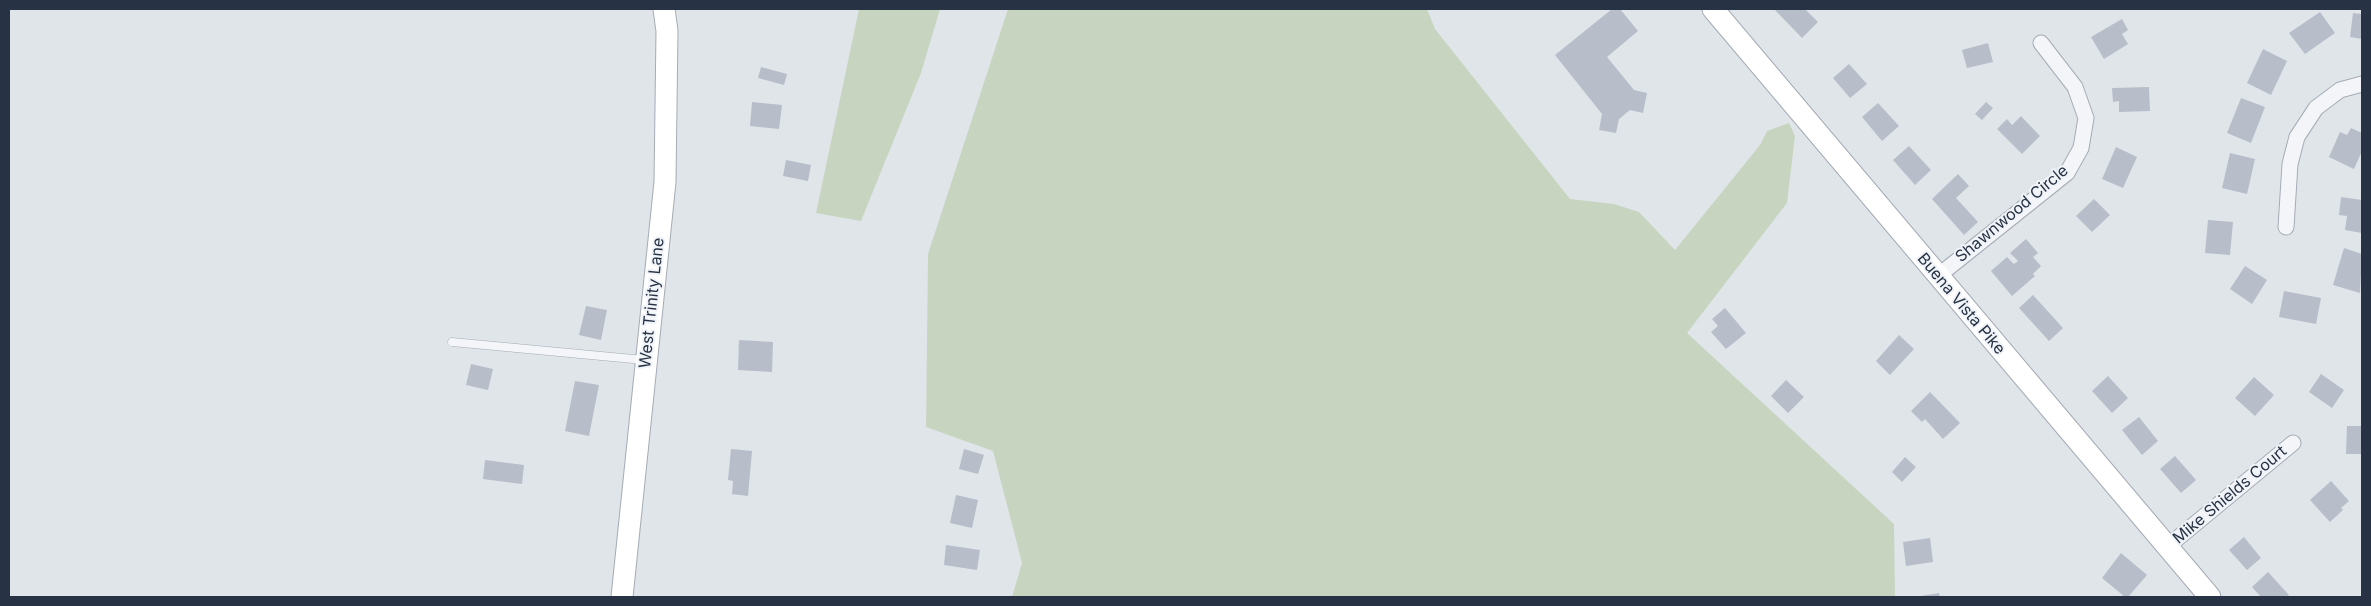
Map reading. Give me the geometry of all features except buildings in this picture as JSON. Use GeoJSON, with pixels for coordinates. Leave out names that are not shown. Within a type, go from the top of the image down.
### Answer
{"type":"FeatureCollection","features":[{"type":"Feature","properties":{"kind":"main road","name":"West Trinity Lane"},"geometry":{"type":"LineString","coordinates":[[622,597],[665,182],[667,31],[664,9]]}},
{"type":"Feature","properties":{"kind":"main road","name":"Buena Vista Pike"},"geometry":{"type":"LineString","coordinates":[[1713,9],[2210,597]]}},
{"type":"Feature","properties":{"kind":"street","name":"Shawnwood Circle"},"geometry":{"type":"LineString","coordinates":[[1938,276],[2067,173],[2081,148],[2086,118],[2078,95],[2075,88],[2041,43]]}},
{"type":"Feature","properties":{"kind":"street"},"geometry":{"type":"LineString","coordinates":[[2286,227],[2290,164],[2297,138],[2316,108],[2340,90],[2362,84]]}},
{"type":"Feature","properties":{"kind":"street","name":"Mike Shields Court"},"geometry":{"type":"LineString","coordinates":[[2167,547],[2293,444]]}},
{"type":"Feature","properties":{"kind":"lane"},"geometry":{"type":"LineString","coordinates":[[452,342],[646,360]]}},
{"type":"Feature","properties":{"kind":"green space"},"geometry":{"type":"Polygon","coordinates":[[[859,9],[940,9],[921,73],[861,221],[816,213],[859,9]]]}},
{"type":"Feature","properties":{"kind":"green space"},"geometry":{"type":"Polygon","coordinates":[[[1008,9],[1427,9],[1435,29],[1570,199],[1614,204],[1639,212],[1675,250],[1760,145],[1767,131],[1789,123],[1795,136],[1787,203],[1687,333],[1894,524],[1895,597],[1012,597],[1022,563],[993,451],[926,427],[928,254],[1008,9]]]}}]}
